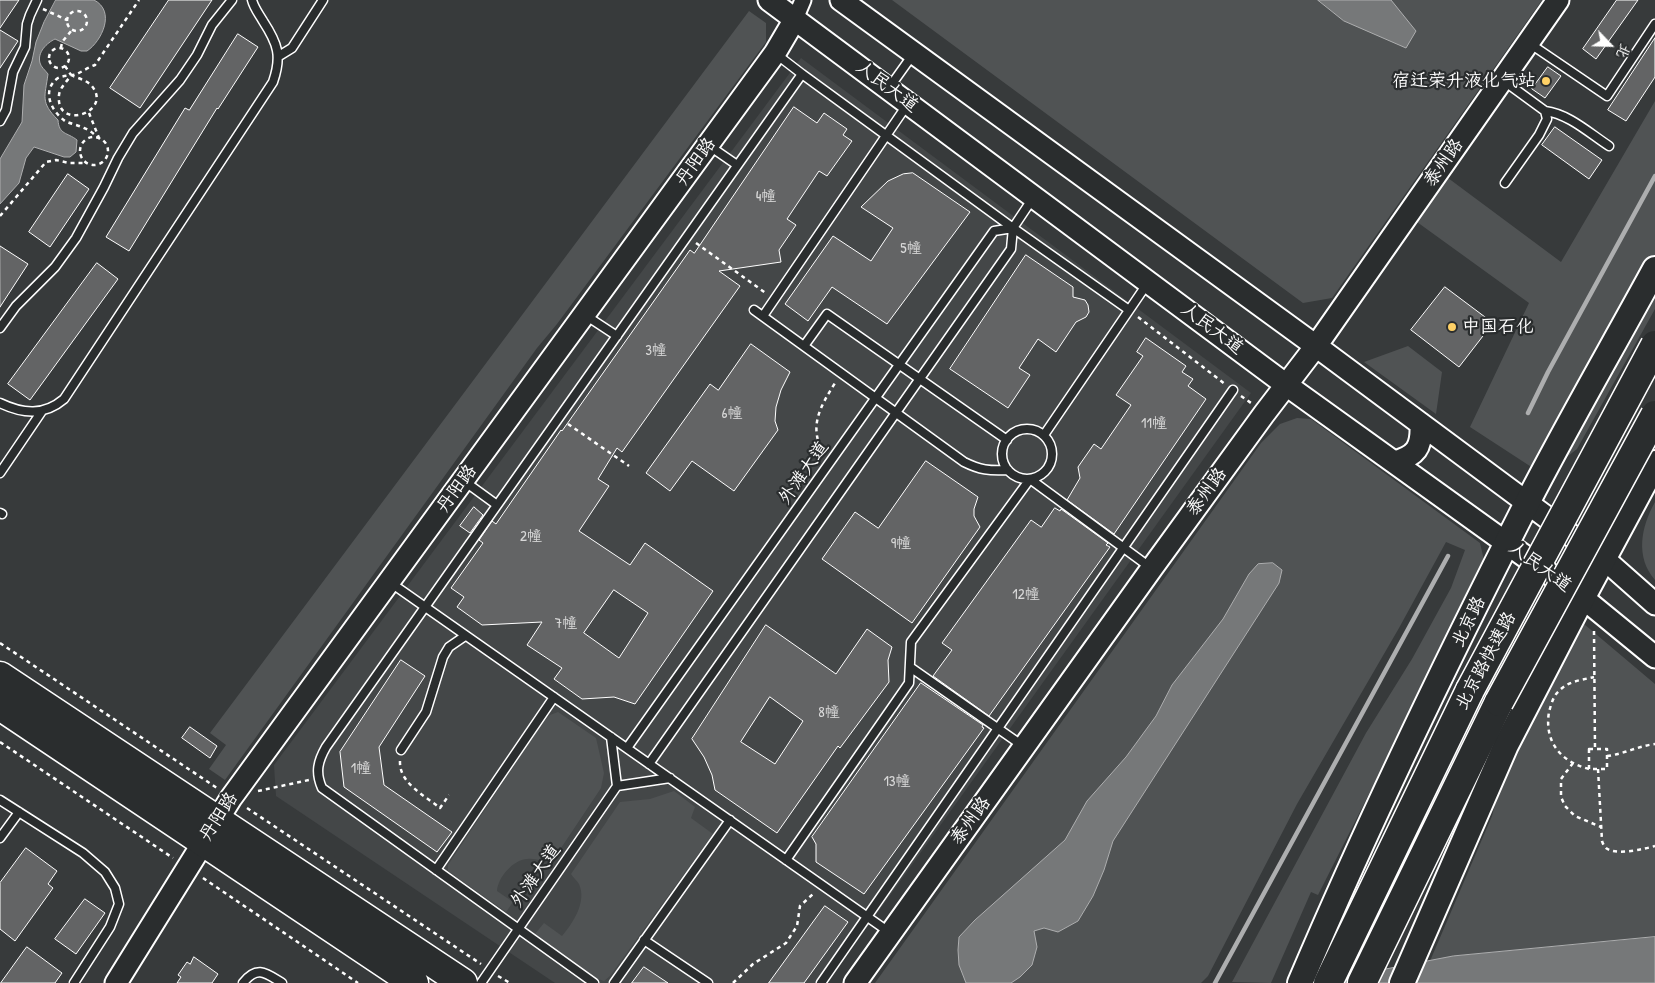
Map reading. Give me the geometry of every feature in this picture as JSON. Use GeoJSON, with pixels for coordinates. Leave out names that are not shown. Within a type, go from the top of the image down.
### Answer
{"type":"FeatureCollection","features":[{"type":"Feature","properties":{"kind":"highway","name":"北京路快速路"},"geometry":{"type":"LineString","coordinates":[[1328,983],[1470,690],[1655,345]]}},
{"type":"Feature","properties":{"kind":"highway","name":"北京路快速路"},"geometry":{"type":"LineString","coordinates":[[1362,983],[1499,702],[1655,415]]}},
{"type":"Feature","properties":{"kind":"highway"},"geometry":{"type":"LineString","coordinates":[[0,676],[463,983]]}},
{"type":"Feature","properties":{"kind":"highway"},"geometry":{"type":"LineString","coordinates":[[0,706],[218,819],[414,983]]}},
{"type":"Feature","properties":{"kind":"main road","name":"北京路"},"geometry":{"type":"LineString","coordinates":[[1300,983],[1334,903],[1432,696],[1507,544],[1655,269]]}},
{"type":"Feature","properties":{"kind":"main road"},"geometry":{"type":"LineString","coordinates":[[1402,983],[1506,746],[1655,463]]}},
{"type":"Feature","properties":{"kind":"street","name":"人民大道"},"geometry":{"type":"LineString","coordinates":[[769,0],[799,10],[908,103],[1285,384],[1583,598],[1655,657]]}},
{"type":"Feature","properties":{"kind":"street"},"geometry":{"type":"LineString","coordinates":[[841,0],[1316,346],[1603,560],[1655,604]]}},
{"type":"Feature","properties":{"kind":"street","name":"泰州路"},"geometry":{"type":"LineString","coordinates":[[856,983],[1152,568],[1285,384],[1316,346],[1558,0]]}},
{"type":"Feature","properties":{"kind":"street","name":"丹阳路"},"geometry":{"type":"LineString","coordinates":[[116,983],[218,819],[775,53],[799,10]]}},
{"type":"Feature","properties":{"kind":"street"},"geometry":{"type":"LineString","coordinates":[[1394,462],[1408,458],[1416,450],[1422,438],[1421,424]]}},
{"type":"Feature","properties":{"kind":"lane"},"geometry":{"type":"LineString","coordinates":[[0,328],[16,306],[54,267],[76,238],[118,158],[134,133],[180,80],[197,55],[212,25],[232,0]]}},
{"type":"Feature","properties":{"kind":"lane"},"geometry":{"type":"LineString","coordinates":[[0,403],[20,410],[46,411],[64,399],[273,82],[278,68],[279,56],[274,39],[253,5],[252,0]]}},
{"type":"Feature","properties":{"kind":"lane"},"geometry":{"type":"LineString","coordinates":[[279,56],[292,48],[323,0]]}},
{"type":"Feature","properties":{"kind":"lane"},"geometry":{"type":"LineString","coordinates":[[0,121],[6,110],[13,72],[25,47],[27,24],[35,3]]}},
{"type":"Feature","properties":{"kind":"lane"},"geometry":{"type":"LineString","coordinates":[[1528,43],[1607,96],[1655,24]]}},
{"type":"Feature","properties":{"kind":"lane"},"geometry":{"type":"LineString","coordinates":[[775,53],[1013,228],[1129,310]]}},
{"type":"Feature","properties":{"kind":"lane"},"geometry":{"type":"LineString","coordinates":[[889,88],[914,53]]}},
{"type":"Feature","properties":{"kind":"lane"},"geometry":{"type":"LineString","coordinates":[[594,983],[322,788],[317,778],[319,759],[802,74]]}},
{"type":"Feature","properties":{"kind":"lane"},"geometry":{"type":"LineString","coordinates":[[1502,80],[1545,111],[1565,116],[1609,146]]}},
{"type":"Feature","properties":{"kind":"lane"},"geometry":{"type":"LineString","coordinates":[[763,316],[908,103]]}},
{"type":"Feature","properties":{"kind":"lane"},"geometry":{"type":"LineString","coordinates":[[1505,183],[1539,135],[1547,119],[1545,111]]}},
{"type":"Feature","properties":{"kind":"lane"},"geometry":{"type":"LineString","coordinates":[[708,145],[737,166]]}},
{"type":"Feature","properties":{"kind":"lane"},"geometry":{"type":"LineString","coordinates":[[649,764],[1011,249],[1013,228],[1034,197]]}},
{"type":"Feature","properties":{"kind":"lane","name":"外滩大道"},"geometry":{"type":"LineString","coordinates":[[627,748],[994,231],[1013,228]]}},
{"type":"Feature","properties":{"kind":"lane"},"geometry":{"type":"LineString","coordinates":[[1044,436],[1148,282]]}},
{"type":"Feature","properties":{"kind":"lane"},"geometry":{"type":"LineString","coordinates":[[754,310],[964,462],[990,471],[1008,470]]}},
{"type":"Feature","properties":{"kind":"lane"},"geometry":{"type":"LineString","coordinates":[[585,314],[616,336]]}},
{"type":"Feature","properties":{"kind":"lane"},"geometry":{"type":"LineString","coordinates":[[804,346],[827,314],[1007,440]]}},
{"type":"Feature","properties":{"kind":"lane"},"geometry":{"type":"LineString","coordinates":[[821,983],[1233,390]]}},
{"type":"Feature","properties":{"kind":"lane"},"geometry":{"type":"LineString","coordinates":[[0,473],[42,411]]}},
{"type":"Feature","properties":{"kind":"lane"},"geometry":{"type":"LineString","coordinates":[[1029,429],[1037,431],[1044,436],[1050,442],[1052,450],[1049,467],[1044,473],[1030,479],[1014,476],[1004,463],[1002,455],[1003,447],[1007,440],[1020,430],[1029,429]]}},
{"type":"Feature","properties":{"kind":"lane"},"geometry":{"type":"LineString","coordinates":[[1030,479],[1152,568]]}},
{"type":"Feature","properties":{"kind":"lane"},"geometry":{"type":"LineString","coordinates":[[786,860],[909,683],[912,642],[1030,479]]}},
{"type":"Feature","properties":{"kind":"lane"},"geometry":{"type":"LineString","coordinates":[[463,480],[497,505]]}},
{"type":"Feature","properties":{"kind":"lane"},"geometry":{"type":"LineString","coordinates":[[389,582],[891,933]]}},
{"type":"Feature","properties":{"kind":"lane"},"geometry":{"type":"LineString","coordinates":[[400,750],[426,712],[449,646],[465,636]]}},
{"type":"Feature","properties":{"kind":"lane"},"geometry":{"type":"LineString","coordinates":[[910,666],[1024,747]]}},
{"type":"Feature","properties":{"kind":"lane"},"geometry":{"type":"LineString","coordinates":[[436,870],[554,698]]}},
{"type":"Feature","properties":{"kind":"lane"},"geometry":{"type":"LineString","coordinates":[[611,737],[617,786],[670,778]]}},
{"type":"Feature","properties":{"kind":"lane","name":"外滩大道"},"geometry":{"type":"LineString","coordinates":[[481,983],[617,786]]}},
{"type":"Feature","properties":{"kind":"lane"},"geometry":{"type":"LineString","coordinates":[[0,800],[83,853],[106,872],[115,888],[119,904],[110,927],[74,983]]}},
{"type":"Feature","properties":{"kind":"lane"},"geometry":{"type":"LineString","coordinates":[[0,838],[19,812]]}},
{"type":"Feature","properties":{"kind":"lane"},"geometry":{"type":"LineString","coordinates":[[614,983],[730,820]]}},
{"type":"Feature","properties":{"kind":"lane"},"geometry":{"type":"LineString","coordinates":[[644,940],[708,983]]}},
{"type":"Feature","properties":{"kind":"lane"},"geometry":{"type":"LineString","coordinates":[[243,983],[249,975],[257,971],[267,974],[282,983]]}},
{"type":"Feature","properties":{"kind":"path"},"geometry":{"type":"LineString","coordinates":[[0,216],[46,162],[56,160],[90,165],[99,164],[106,158],[106,145],[85,128],[65,120],[52,107],[49,91],[54,81],[60,77],[79,73],[95,65],[139,0]]}},
{"type":"Feature","properties":{"kind":"path"},"geometry":{"type":"LineString","coordinates":[[35,3],[67,20]]}},
{"type":"Feature","properties":{"kind":"path"},"geometry":{"type":"LineString","coordinates":[[82,13],[87,18],[87,25],[82,30],[76,32],[68,26],[67,20],[70,14],[82,13]]}},
{"type":"Feature","properties":{"kind":"path"},"geometry":{"type":"LineString","coordinates":[[61,48],[62,42],[72,30]]}},
{"type":"Feature","properties":{"kind":"path"},"geometry":{"type":"LineString","coordinates":[[65,66],[52,66],[49,60],[52,51],[61,48],[66,51],[68,57],[65,66],[70,75],[85,80],[94,89],[96,101],[93,107],[89,112],[77,116],[66,112],[62,108],[59,97],[60,91],[70,75]]}},
{"type":"Feature","properties":{"kind":"path"},"geometry":{"type":"LineString","coordinates":[[89,112],[100,139]]}},
{"type":"Feature","properties":{"kind":"path"},"geometry":{"type":"LineString","coordinates":[[86,163],[81,155],[81,146],[87,139],[100,139]]}},
{"type":"Feature","properties":{"kind":"path"},"geometry":{"type":"LineString","coordinates":[[687,237],[774,299]]}},
{"type":"Feature","properties":{"kind":"path"},"geometry":{"type":"LineString","coordinates":[[1129,310],[1264,414]]}},
{"type":"Feature","properties":{"kind":"path"},"geometry":{"type":"LineString","coordinates":[[829,464],[818,444],[817,423],[819,411],[841,373]]}},
{"type":"Feature","properties":{"kind":"path"},"geometry":{"type":"LineString","coordinates":[[559,418],[629,466]]}},
{"type":"Feature","properties":{"kind":"path"},"geometry":{"type":"LineString","coordinates":[[1594,627],[1595,749]]}},
{"type":"Feature","properties":{"kind":"path"},"geometry":{"type":"LineString","coordinates":[[0,643],[218,819],[490,970],[510,983]]}},
{"type":"Feature","properties":{"kind":"path"},"geometry":{"type":"LineString","coordinates":[[1589,769],[1589,749],[1607,749],[1607,768],[1589,769],[1573,763],[1557,750],[1551,742],[1548,729],[1552,703],[1557,692],[1566,685],[1594,677]]}},
{"type":"Feature","properties":{"kind":"path"},"geometry":{"type":"LineString","coordinates":[[1607,756],[1619,754],[1640,746],[1655,744]]}},
{"type":"Feature","properties":{"kind":"path"},"geometry":{"type":"LineString","coordinates":[[400,750],[399,764],[406,781],[440,808],[449,795]]}},
{"type":"Feature","properties":{"kind":"path"},"geometry":{"type":"LineString","coordinates":[[1573,763],[1562,779],[1561,797],[1565,806],[1575,816],[1601,827]]}},
{"type":"Feature","properties":{"kind":"path"},"geometry":{"type":"LineString","coordinates":[[1598,769],[1602,841],[1606,848],[1623,852],[1655,846]]}},
{"type":"Feature","properties":{"kind":"path"},"geometry":{"type":"LineString","coordinates":[[218,819],[317,778]]}},
{"type":"Feature","properties":{"kind":"path"},"geometry":{"type":"LineString","coordinates":[[734,983],[753,964],[786,943],[797,926],[800,906],[823,886]]}},
{"type":"Feature","properties":{"kind":"shaded area"},"geometry":{"type":"Polygon","coordinates":[[[56,0],[94,0],[101,5],[105,18],[102,33],[87,51],[81,51],[55,39],[46,45],[39,59],[48,74],[45,94],[46,104],[58,120],[62,131],[77,140],[76,152],[70,157],[64,157],[34,147],[26,158],[19,183],[0,204],[0,159],[22,122],[24,85],[36,42],[56,0]]]}},
{"type":"Feature","properties":{"kind":"shaded area"},"geometry":{"type":"Polygon","coordinates":[[[892,0],[1542,0],[1332,298],[1303,303],[892,0]]]}},
{"type":"Feature","properties":{"kind":"shaded area"},"geometry":{"type":"Polygon","coordinates":[[[1318,0],[1391,0],[1416,31],[1406,48],[1344,21],[1318,0]]]}},
{"type":"Feature","properties":{"kind":"shaded area"},"geometry":{"type":"Polygon","coordinates":[[[749,11],[766,23],[766,42],[557,324],[537,348],[225,780],[209,769],[226,745],[210,733],[749,11]]]}},
{"type":"Feature","properties":{"kind":"shaded area"},"geometry":{"type":"Polygon","coordinates":[[[801,58],[1251,393],[827,983],[555,983],[276,796],[274,765],[801,58]]]}},
{"type":"Feature","properties":{"kind":"shaded area"},"geometry":{"type":"Polygon","coordinates":[[[1655,101],[1655,309],[1577,449],[1554,467],[1536,470],[1470,427],[1529,303],[1417,222],[1448,178],[1561,262],[1655,101]]]}},
{"type":"Feature","properties":{"kind":"shaded area"},"geometry":{"type":"Polygon","coordinates":[[[1408,346],[1442,372],[1436,414],[1364,362],[1408,346]]]}},
{"type":"Feature","properties":{"kind":"shaded area"},"geometry":{"type":"Polygon","coordinates":[[[1297,418],[1311,419],[1480,543],[1487,573],[1424,709],[1370,792],[1318,895],[1311,892],[1271,983],[1232,982],[1366,733],[1412,659],[1451,588],[1465,550],[1446,542],[1399,628],[1297,804],[1208,976],[1201,983],[875,983],[1261,443],[1280,424],[1297,418]]]}},
{"type":"Feature","properties":{"kind":"shaded area"},"geometry":{"type":"Polygon","coordinates":[[[1655,502],[1655,580],[1645,562],[1642,542],[1646,522],[1655,502]]]}},
{"type":"Feature","properties":{"kind":"shaded area"},"geometry":{"type":"Polygon","coordinates":[[[1273,563],[1282,570],[1279,583],[1113,841],[1093,896],[1078,921],[1058,932],[1044,928],[1034,931],[1037,947],[1032,965],[1011,983],[966,983],[959,965],[959,937],[975,920],[1065,840],[1087,801],[1126,757],[1156,716],[1172,685],[1223,619],[1249,574],[1258,564],[1273,563]]]}},
{"type":"Feature","properties":{"kind":"shaded area"},"geometry":{"type":"Polygon","coordinates":[[[1584,624],[1655,684],[1655,937],[1453,956],[1430,961],[1492,816],[1500,786],[1515,746],[1566,648],[1584,624]]]}},
{"type":"Feature","properties":{"kind":"shaded area"},"geometry":{"type":"Polygon","coordinates":[[[558,712],[596,738],[604,773],[601,788],[551,863],[533,859],[522,860],[517,862],[503,875],[497,891],[513,902],[506,912],[448,871],[448,865],[543,722],[550,715],[558,712]]]}},
{"type":"Feature","properties":{"kind":"shaded area"},"geometry":{"type":"Polygon","coordinates":[[[674,791],[695,807],[691,818],[713,834],[610,976],[604,981],[595,978],[535,934],[544,923],[562,936],[570,925],[578,912],[581,898],[579,884],[571,874],[620,802],[650,799],[674,791]]]}},
{"type":"Feature","properties":{"kind":"shaded area"},"geometry":{"type":"Polygon","coordinates":[[[1655,937],[1655,983],[1313,983],[1453,956],[1655,937]]]}},
{"type":"Feature","properties":{"kind":"building"},"geometry":{"type":"Polygon","coordinates":[[[0,0],[19,0],[0,28],[0,0]]]}},
{"type":"Feature","properties":{"kind":"building"},"geometry":{"type":"Polygon","coordinates":[[[169,0],[212,0],[140,108],[110,88],[169,0]]]}},
{"type":"Feature","properties":{"kind":"building"},"geometry":{"type":"Polygon","coordinates":[[[1617,0],[1638,0],[1596,59],[1583,49],[1617,0]]]}},
{"type":"Feature","properties":{"kind":"building"},"geometry":{"type":"Polygon","coordinates":[[[0,30],[18,41],[0,68],[0,30]]]}},
{"type":"Feature","properties":{"kind":"building"},"geometry":{"type":"Polygon","coordinates":[[[238,34],[258,47],[217,108],[129,251],[106,237],[185,108],[189,110],[238,34]]]}},
{"type":"Feature","properties":{"kind":"building"},"geometry":{"type":"Polygon","coordinates":[[[1655,38],[1655,77],[1626,121],[1608,110],[1655,38]]]}},
{"type":"Feature","properties":{"kind":"building"},"geometry":{"type":"Polygon","coordinates":[[[1548,67],[1561,76],[1545,98],[1532,89],[1548,67]]]}},
{"type":"Feature","properties":{"kind":"building"},"geometry":{"type":"Polygon","coordinates":[[[794,107],[817,123],[824,113],[847,129],[843,135],[852,141],[827,176],[819,171],[787,219],[796,225],[779,250],[781,262],[719,271],[740,286],[622,452],[617,448],[598,479],[609,486],[579,531],[630,565],[645,543],[713,591],[635,704],[614,697],[582,699],[554,679],[562,668],[527,645],[542,622],[482,625],[457,607],[464,597],[451,588],[483,543],[479,540],[492,521],[496,524],[690,250],[694,253],[794,107]],[[614,590],[584,633],[619,658],[648,613],[614,590]]]}},
{"type":"Feature","properties":{"kind":"building"},"geometry":{"type":"Polygon","coordinates":[[[1555,127],[1602,160],[1589,179],[1542,145],[1555,127]]]}},
{"type":"Feature","properties":{"kind":"building"},"geometry":{"type":"Polygon","coordinates":[[[913,173],[970,212],[887,324],[832,287],[808,321],[785,304],[833,236],[871,261],[893,228],[861,207],[888,181],[903,174],[913,173]]]}},
{"type":"Feature","properties":{"kind":"building"},"geometry":{"type":"Polygon","coordinates":[[[68,174],[89,189],[50,247],[29,232],[68,174]]]}},
{"type":"Feature","properties":{"kind":"building"},"geometry":{"type":"Polygon","coordinates":[[[0,246],[28,264],[0,307],[0,246]]]}},
{"type":"Feature","properties":{"kind":"building"},"geometry":{"type":"Polygon","coordinates":[[[1026,255],[1073,287],[1073,297],[1085,300],[1089,312],[1086,317],[1076,322],[1056,352],[1038,339],[1019,368],[1030,375],[1008,408],[950,369],[1026,255]]]}},
{"type":"Feature","properties":{"kind":"building"},"geometry":{"type":"Polygon","coordinates":[[[97,263],[118,279],[30,400],[8,384],[97,263]]]}},
{"type":"Feature","properties":{"kind":"building","name":"中国石化"},"geometry":{"type":"Polygon","coordinates":[[[1445,287],[1493,323],[1459,367],[1411,330],[1445,287]]]}},
{"type":"Feature","properties":{"kind":"building"},"geometry":{"type":"Polygon","coordinates":[[[1146,338],[1186,366],[1182,372],[1193,379],[1188,386],[1206,399],[1114,534],[1067,500],[1080,478],[1078,467],[1094,444],[1101,449],[1131,405],[1116,395],[1143,356],[1137,352],[1146,338]]]}},
{"type":"Feature","properties":{"kind":"building"},"geometry":{"type":"Polygon","coordinates":[[[751,344],[790,372],[781,390],[776,407],[775,421],[778,430],[734,491],[692,461],[670,491],[646,473],[710,384],[718,390],[751,344]]]}},
{"type":"Feature","properties":{"kind":"building"},"geometry":{"type":"Polygon","coordinates":[[[926,461],[978,497],[974,516],[980,527],[912,623],[822,559],[855,512],[878,528],[926,461]]]}},
{"type":"Feature","properties":{"kind":"building"},"geometry":{"type":"Polygon","coordinates":[[[474,507],[483,515],[470,533],[460,526],[474,507]]]}},
{"type":"Feature","properties":{"kind":"building"},"geometry":{"type":"Polygon","coordinates":[[[1055,508],[1060,511],[1061,509],[1108,543],[1106,545],[1110,547],[989,716],[933,676],[952,650],[942,643],[1031,520],[1041,527],[1055,508]]]}},
{"type":"Feature","properties":{"kind":"building"},"geometry":{"type":"Polygon","coordinates":[[[766,625],[836,674],[867,629],[892,647],[888,660],[889,682],[840,748],[838,746],[777,833],[715,790],[712,775],[704,757],[692,739],[766,625]],[[770,697],[741,742],[775,764],[803,721],[770,697]]]}},
{"type":"Feature","properties":{"kind":"building"},"geometry":{"type":"Polygon","coordinates":[[[401,660],[425,676],[379,747],[384,785],[452,832],[437,852],[344,787],[340,752],[401,660]]]}},
{"type":"Feature","properties":{"kind":"building"},"geometry":{"type":"Polygon","coordinates":[[[921,683],[983,725],[982,727],[984,728],[864,894],[816,862],[816,844],[812,837],[921,683]]]}},
{"type":"Feature","properties":{"kind":"building"},"geometry":{"type":"Polygon","coordinates":[[[190,727],[217,746],[210,758],[182,738],[190,727]]]}},
{"type":"Feature","properties":{"kind":"building"},"geometry":{"type":"Polygon","coordinates":[[[26,848],[57,871],[48,884],[53,888],[15,941],[0,929],[0,883],[26,848]]]}},
{"type":"Feature","properties":{"kind":"building"},"geometry":{"type":"Polygon","coordinates":[[[85,899],[105,913],[76,954],[55,939],[85,899]]]}},
{"type":"Feature","properties":{"kind":"building"},"geometry":{"type":"Polygon","coordinates":[[[825,906],[848,922],[804,983],[769,983],[825,906]]]}},
{"type":"Feature","properties":{"kind":"building"},"geometry":{"type":"Polygon","coordinates":[[[27,947],[62,973],[55,983],[1,983],[27,947]]]}},
{"type":"Feature","properties":{"kind":"building"},"geometry":{"type":"Polygon","coordinates":[[[194,957],[218,974],[212,983],[177,983],[181,977],[178,975],[187,962],[190,964],[194,957]]]}},
{"type":"Feature","properties":{"kind":"building"},"geometry":{"type":"Polygon","coordinates":[[[644,967],[668,983],[632,983],[644,967]]]}},
{"type":"Feature","properties":{"kind":"waterway"},"geometry":{"type":"LineString","coordinates":[[1528,413],[1548,372],[1655,176]]}},
{"type":"Feature","properties":{"kind":"waterway"},"geometry":{"type":"LineString","coordinates":[[1215,983],[1448,556]]}},
{"type":"Feature","properties":{"kind":"place","name":"宿迁荣升液化气站"},"geometry":{"type":"Point","coordinates":[1546,81]}},
{"type":"Feature","properties":{"kind":"place","name":"中国石化"},"geometry":{"type":"Point","coordinates":[1452,327]}}]}
